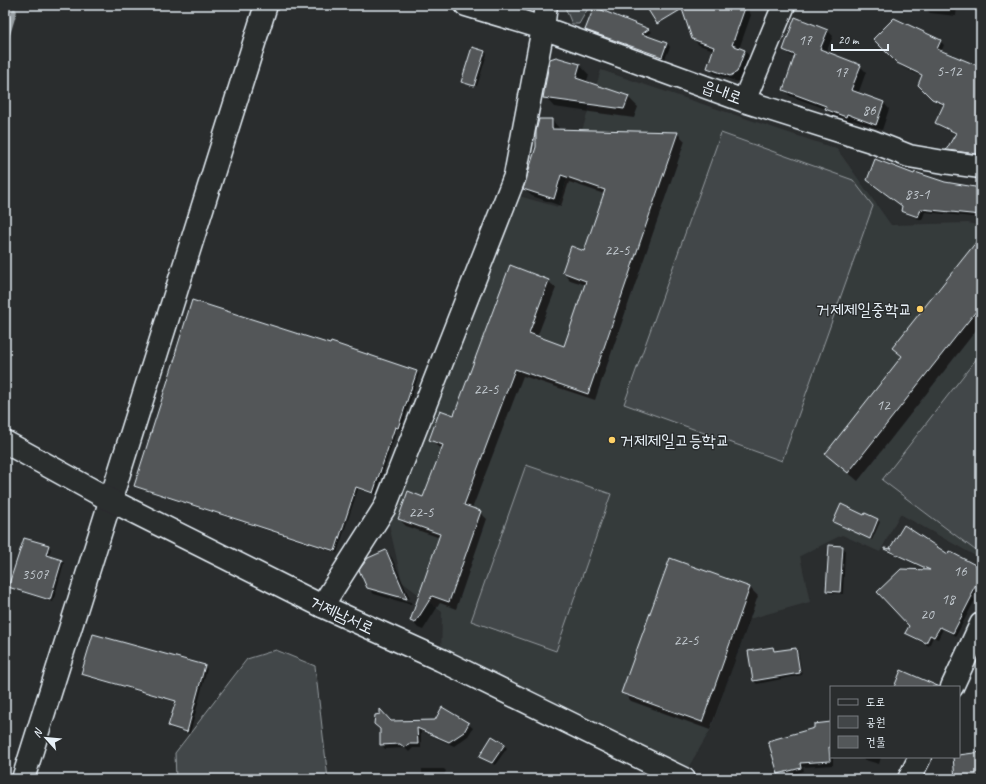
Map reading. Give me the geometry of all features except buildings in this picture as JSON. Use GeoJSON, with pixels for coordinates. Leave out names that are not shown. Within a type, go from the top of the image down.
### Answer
{"type":"FeatureCollection","features":[{"type":"Feature","properties":{"kind":"street"},"geometry":{"type":"LineString","coordinates":[[23,779],[112,500],[266,5]]}},
{"type":"Feature","properties":{"kind":"street","name":"읍내로"},"geometry":{"type":"LineString","coordinates":[[466,5],[543,28],[744,101],[871,141],[910,156],[981,167]]}},
{"type":"Feature","properties":{"kind":"street"},"geometry":{"type":"LineString","coordinates":[[322,606],[384,507],[515,176],[546,5]]}},
{"type":"Feature","properties":{"kind":"street"},"geometry":{"type":"LineString","coordinates":[[744,101],[781,14],[765,5]]}},
{"type":"Feature","properties":{"kind":"street","name":"거제남서로"},"geometry":{"type":"LineString","coordinates":[[5,442],[112,500],[322,606],[441,660],[682,779]]}},
{"type":"Feature","properties":{"kind":"street"},"geometry":{"type":"LineString","coordinates":[[952,686],[981,624]]}},
{"type":"Feature","properties":{"kind":"street"},"geometry":{"type":"LineString","coordinates":[[909,779],[920,758]]}},
{"type":"Feature","properties":{"kind":"shaded area","name":"거제제일고등학교"},"geometry":{"type":"Polygon","coordinates":[[[601,70],[837,149],[891,225],[968,223],[981,226],[981,559],[900,514],[880,552],[842,535],[800,556],[810,602],[749,619],[711,729],[682,778],[441,660],[442,612],[402,582],[385,507],[508,193],[558,207],[601,70]]]}},
{"type":"Feature","properties":{"kind":"green space"},"geometry":{"type":"Polygon","coordinates":[[[564,5],[590,5],[579,24],[572,24],[564,5]]]}},
{"type":"Feature","properties":{"kind":"green space"},"geometry":{"type":"Polygon","coordinates":[[[721,133],[853,180],[873,206],[782,461],[624,404],[721,133]]]}},
{"type":"Feature","properties":{"kind":"green space"},"geometry":{"type":"Polygon","coordinates":[[[981,353],[981,548],[979,553],[882,480],[981,353]]]}},
{"type":"Feature","properties":{"kind":"green space"},"geometry":{"type":"Polygon","coordinates":[[[526,465],[611,494],[556,651],[471,621],[526,465]]]}},
{"type":"Feature","properties":{"kind":"green space"},"geometry":{"type":"Polygon","coordinates":[[[276,650],[315,666],[328,779],[176,779],[175,753],[247,659],[276,650]]]}},
{"type":"Feature","properties":{"kind":"waterway"},"geometry":{"type":"LineString","coordinates":[[5,42],[14,12]]}},
{"type":"Feature","properties":{"kind":"place","name":"거제제일중학교"},"geometry":{"type":"Point","coordinates":[920,309]}},
{"type":"Feature","properties":{"kind":"place","name":"거제제일고등학교"},"geometry":{"type":"Point","coordinates":[612,440]}}]}
